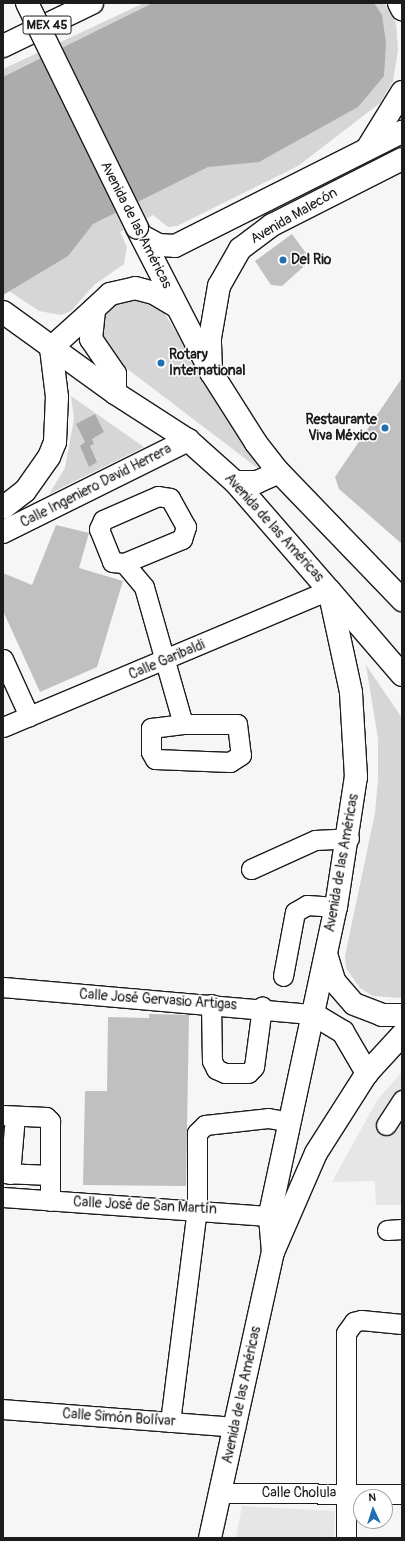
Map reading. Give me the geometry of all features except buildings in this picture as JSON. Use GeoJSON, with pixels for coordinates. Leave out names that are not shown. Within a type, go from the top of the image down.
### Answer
{"type":"FeatureCollection","features":[{"type":"Feature","properties":{"kind":"main road","name":"Avenida de las Américas"},"geometry":{"type":"LineString","coordinates":[[27,3],[139,232],[227,401],[279,472],[402,600]]}},
{"type":"Feature","properties":{"kind":"main road","name":"MEX 45"},"geometry":{"type":"LineString","coordinates":[[3,46],[92,3]]}},
{"type":"Feature","properties":{"kind":"main road"},"geometry":{"type":"LineString","coordinates":[[399,3],[402,9]]}},
{"type":"Feature","properties":{"kind":"main road"},"geometry":{"type":"LineString","coordinates":[[367,149],[402,92]]}},
{"type":"Feature","properties":{"kind":"main road","name":"Avenida Malecón"},"geometry":{"type":"LineString","coordinates":[[139,232],[158,245],[175,246],[402,132]]}},
{"type":"Feature","properties":{"kind":"main road","name":"Avenida Malecón"},"geometry":{"type":"LineString","coordinates":[[211,372],[210,338],[219,286],[240,249],[272,225],[402,159]]}},
{"type":"Feature","properties":{"kind":"main road"},"geometry":{"type":"LineString","coordinates":[[51,348],[110,294],[135,288],[154,293],[177,307]]}},
{"type":"Feature","properties":{"kind":"main road"},"geometry":{"type":"LineString","coordinates":[[94,308],[91,340],[115,374],[115,393]]}},
{"type":"Feature","properties":{"kind":"main road","name":"Avenida de las Américas"},"geometry":{"type":"LineString","coordinates":[[10,317],[115,393],[188,440],[235,482],[329,590],[351,692],[355,729],[356,777],[349,838],[336,907],[290,1122],[273,1252],[210,1538]]}},
{"type":"Feature","properties":{"kind":"main road","name":"Calle Ingeniero David Herrera"},"geometry":{"type":"LineString","coordinates":[[3,508],[25,491],[49,457],[55,442],[57,397],[51,348]]}},
{"type":"Feature","properties":{"kind":"main road","name":"Calle Ingeniero David Herrera"},"geometry":{"type":"LineString","coordinates":[[3,532],[188,440]]}},
{"type":"Feature","properties":{"kind":"main road"},"geometry":{"type":"LineString","coordinates":[[235,482],[257,482],[279,472]]}},
{"type":"Feature","properties":{"kind":"main road"},"geometry":{"type":"LineString","coordinates":[[329,590],[402,675]]}},
{"type":"Feature","properties":{"kind":"main road"},"geometry":{"type":"LineString","coordinates":[[326,952],[334,981],[354,1004],[382,1015],[402,1015]]}},
{"type":"Feature","properties":{"kind":"main road"},"geometry":{"type":"LineString","coordinates":[[313,1014],[343,1032],[367,1073]]}},
{"type":"Feature","properties":{"kind":"main road","name":"Avenida de las Américas"},"geometry":{"type":"LineString","coordinates":[[278,1216],[316,1152],[367,1073],[402,1035]]}},
{"type":"Feature","properties":{"kind":"street"},"geometry":{"type":"LineString","coordinates":[[124,563],[182,540],[186,527],[170,498],[158,496],[103,520],[99,534],[112,562],[124,563],[144,587],[167,661],[183,724]]}},
{"type":"Feature","properties":{"kind":"street","name":"Calle Garibaldi"},"geometry":{"type":"LineString","coordinates":[[3,727],[167,661],[329,590]]}},
{"type":"Feature","properties":{"kind":"street"},"geometry":{"type":"LineString","coordinates":[[3,659],[29,716]]}},
{"type":"Feature","properties":{"kind":"street"},"geometry":{"type":"LineString","coordinates":[[183,724],[237,724],[241,755],[230,762],[156,759],[150,746],[151,728],[183,724]]}},
{"type":"Feature","properties":{"kind":"street"},"geometry":{"type":"LineString","coordinates":[[251,869],[315,840],[349,838]]}},
{"type":"Feature","properties":{"kind":"street"},"geometry":{"type":"LineString","coordinates":[[283,976],[295,912],[307,905],[336,907]]}},
{"type":"Feature","properties":{"kind":"street","name":"Calle José Gervasio Artigas"},"geometry":{"type":"LineString","coordinates":[[3,987],[262,1007],[313,1014]]}},
{"type":"Feature","properties":{"kind":"street"},"geometry":{"type":"LineString","coordinates":[[211,1004],[212,1061],[216,1069],[225,1073],[248,1072],[254,1067],[262,1007]]}},
{"type":"Feature","properties":{"kind":"street"},"geometry":{"type":"LineString","coordinates":[[386,1125],[402,1100]]}},
{"type":"Feature","properties":{"kind":"street"},"geometry":{"type":"LineString","coordinates":[[50,1175],[7,1173],[9,1116],[46,1117],[50,1121],[50,1175],[50,1201]]}},
{"type":"Feature","properties":{"kind":"street"},"geometry":{"type":"LineString","coordinates":[[170,1422],[197,1208],[197,1133],[200,1128],[268,1118],[290,1122]]}},
{"type":"Feature","properties":{"kind":"street","name":"Calle José de San Martín"},"geometry":{"type":"LineString","coordinates":[[3,1197],[50,1201],[197,1208],[278,1216]]}},
{"type":"Feature","properties":{"kind":"street"},"geometry":{"type":"LineString","coordinates":[[346,1538],[346,1333],[354,1322],[361,1320],[402,1324]]}},
{"type":"Feature","properties":{"kind":"street","name":"Calle Simón Bolívar"},"geometry":{"type":"LineString","coordinates":[[3,1409],[235,1427]]}},
{"type":"Feature","properties":{"kind":"street","name":"Calle Cholula"},"geometry":{"type":"LineString","coordinates":[[220,1493],[402,1494]]}},
{"type":"Feature","properties":{"kind":"shaded area"},"geometry":{"type":"Polygon","coordinates":[[[144,3],[385,3],[396,23],[398,50],[393,81],[380,103],[298,166],[177,226],[168,227],[153,215],[120,232],[127,247],[124,264],[94,285],[71,311],[61,315],[39,311],[3,287],[3,69],[144,3]]]}},
{"type":"Feature","properties":{"kind":"shaded area"},"geometry":{"type":"Polygon","coordinates":[[[153,3],[374,3],[382,15],[386,43],[384,76],[358,107],[259,162],[208,167],[93,224],[68,256],[3,295],[3,77],[153,3]]]}},
{"type":"Feature","properties":{"kind":"shaded area"},"geometry":{"type":"Polygon","coordinates":[[[127,297],[153,303],[165,314],[259,469],[105,352],[99,322],[113,302],[127,297]]]}},
{"type":"Feature","properties":{"kind":"shaded area"},"geometry":{"type":"Polygon","coordinates":[[[71,396],[144,447],[49,494],[65,468],[74,419],[71,396]]]}},
{"type":"Feature","properties":{"kind":"shaded area"},"geometry":{"type":"Polygon","coordinates":[[[95,414],[104,432],[92,439],[94,444],[90,446],[97,462],[89,467],[80,446],[85,442],[76,424],[95,414]]]}},
{"type":"Feature","properties":{"kind":"shaded area"},"geometry":{"type":"Polygon","coordinates":[[[366,665],[402,718],[402,997],[399,998],[373,996],[360,988],[346,968],[345,956],[375,813],[378,780],[378,739],[366,665]]]}},
{"type":"Feature","properties":{"kind":"shaded area"},"geometry":{"type":"Polygon","coordinates":[[[402,1072],[402,1205],[376,1205],[375,1181],[332,1182],[377,1100],[402,1072]]]}},
{"type":"Feature","properties":{"kind":"shaded area"},"geometry":{"type":"Polygon","coordinates":[[[242,1506],[335,1511],[334,1538],[236,1538],[242,1506]]]}},
{"type":"Feature","properties":{"kind":"place","name":"Del Rio"},"geometry":{"type":"Point","coordinates":[283,260]}},
{"type":"Feature","properties":{"kind":"place","name":"Rotary International"},"geometry":{"type":"Point","coordinates":[161,363]}},
{"type":"Feature","properties":{"kind":"place","name":"Restaurante Viva México"},"geometry":{"type":"Point","coordinates":[385,428]}}]}
